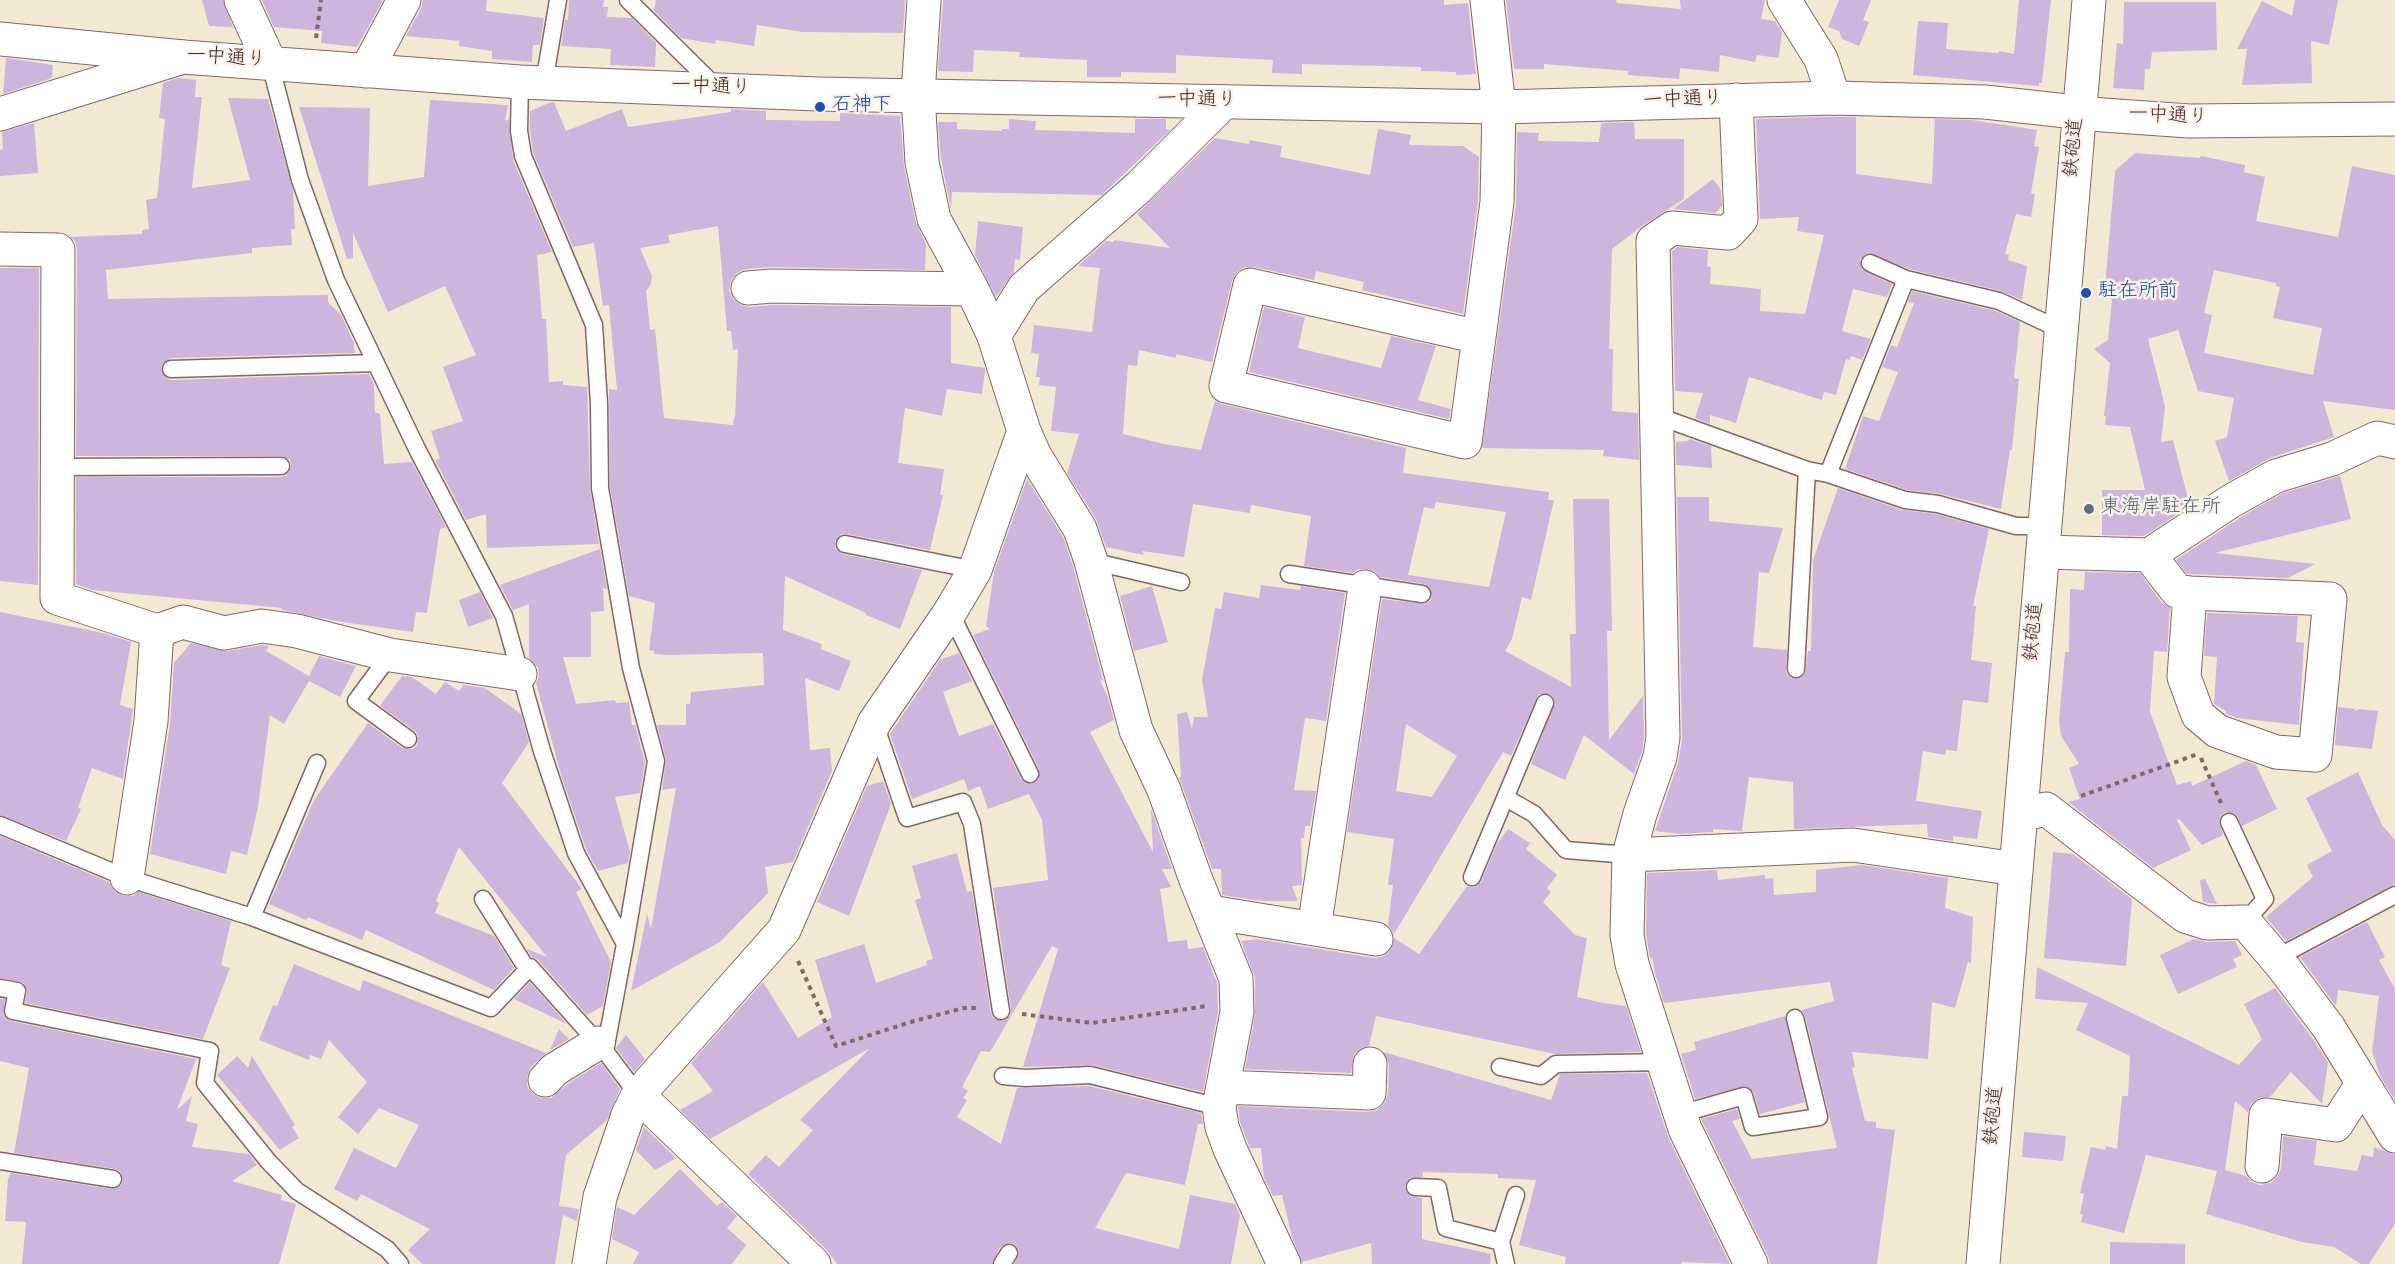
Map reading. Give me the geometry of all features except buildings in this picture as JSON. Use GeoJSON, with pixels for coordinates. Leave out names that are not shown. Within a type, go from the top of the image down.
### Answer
{"type":"FeatureCollection","features":[{"type":"Feature","properties":{"kind":"street"},"geometry":{"type":"LineString","coordinates":[[240,0],[270,63]]}},
{"type":"Feature","properties":{"kind":"street"},"geometry":{"type":"LineString","coordinates":[[366,71],[404,0]]}},
{"type":"Feature","properties":{"kind":"street"},"geometry":{"type":"LineString","coordinates":[[924,0],[918,95],[922,162],[934,219],[972,289],[994,336],[1024,431],[1035,456],[1080,530],[1091,561],[1136,730],[1164,790],[1236,979],[1238,1002],[1221,1097],[1222,1127],[1284,1264]]}},
{"type":"Feature","properties":{"kind":"street"},"geometry":{"type":"LineString","coordinates":[[1479,338],[1250,285],[1226,386],[1465,442],[1479,338],[1497,202],[1499,107],[1487,0]]}},
{"type":"Feature","properties":{"kind":"street"},"geometry":{"type":"LineString","coordinates":[[1784,0],[1821,59],[1834,98]]}},
{"type":"Feature","properties":{"kind":"street","name":"鉄砲道"},"geometry":{"type":"LineString","coordinates":[[1983,1264],[2016,869],[2033,812],[2044,539],[2089,0]]}},
{"type":"Feature","properties":{"kind":"street","name":"一中通り"},"geometry":{"type":"LineString","coordinates":[[0,39],[183,57],[366,71],[532,82],[720,90],[1499,107],[1834,98],[1985,102],[2189,120],[2395,118]]}},
{"type":"Feature","properties":{"kind":"street"},"geometry":{"type":"LineString","coordinates":[[0,114],[183,57]]}},
{"type":"Feature","properties":{"kind":"street"},"geometry":{"type":"LineString","coordinates":[[1736,100],[1741,219],[1728,233],[1672,228],[1653,241],[1663,737],[1660,757],[1640,814],[1629,855],[1627,935],[1632,964],[1685,1129],[1751,1264]]}},
{"type":"Feature","properties":{"kind":"street"},"geometry":{"type":"LineString","coordinates":[[994,336],[1024,288],[1139,187],[1224,102]]}},
{"type":"Feature","properties":{"kind":"street"},"geometry":{"type":"LineString","coordinates":[[0,249],[58,250],[57,598],[157,631],[183,622],[224,633],[262,626],[297,631],[390,655],[520,674]]}},
{"type":"Feature","properties":{"kind":"street"},"geometry":{"type":"LineString","coordinates":[[748,288],[772,286],[972,289]]}},
{"type":"Feature","properties":{"kind":"street"},"geometry":{"type":"LineString","coordinates":[[590,1264],[600,1197],[628,1115],[638,1095],[784,930],[874,723],[950,612],[975,570],[1024,431]]}},
{"type":"Feature","properties":{"kind":"street"},"geometry":{"type":"LineString","coordinates":[[2044,539],[2149,555],[2231,501],[2276,476],[2332,459],[2377,438],[2395,442]]}},
{"type":"Feature","properties":{"kind":"street"},"geometry":{"type":"LineString","coordinates":[[2149,555],[2177,591],[2330,599],[2315,755],[2208,742],[2184,677],[2190,593]]}},
{"type":"Feature","properties":{"kind":"street"},"geometry":{"type":"LineString","coordinates":[[1314,928],[1365,586]]}},
{"type":"Feature","properties":{"kind":"street"},"geometry":{"type":"LineString","coordinates":[[127,878],[151,721],[157,631]]}},
{"type":"Feature","properties":{"kind":"street"},"geometry":{"type":"LineString","coordinates":[[2033,812],[2184,916],[2207,923],[2245,921],[2329,1028],[2395,1136]]}},
{"type":"Feature","properties":{"kind":"street"},"geometry":{"type":"LineString","coordinates":[[1629,855],[1853,845],[2016,869]]}},
{"type":"Feature","properties":{"kind":"street"},"geometry":{"type":"LineString","coordinates":[[1210,912],[1376,939]]}},
{"type":"Feature","properties":{"kind":"street"},"geometry":{"type":"LineString","coordinates":[[545,1080],[554,1070],[602,1047]]}},
{"type":"Feature","properties":{"kind":"street"},"geometry":{"type":"LineString","coordinates":[[1221,1097],[1370,1093],[1370,1064]]}},
{"type":"Feature","properties":{"kind":"street"},"geometry":{"type":"LineString","coordinates":[[2262,1166],[2266,1115],[2336,1125],[2362,1084]]}},
{"type":"Feature","properties":{"kind":"street"},"geometry":{"type":"LineString","coordinates":[[638,1095],[814,1264]]}},
{"type":"Feature","properties":{"kind":"lane"},"geometry":{"type":"LineString","coordinates":[[558,0],[519,131],[523,156],[594,325],[599,404],[600,488],[631,668],[656,761],[625,944],[602,1047]]}},
{"type":"Feature","properties":{"kind":"lane"},"geometry":{"type":"LineString","coordinates":[[628,0],[720,90]]}},
{"type":"Feature","properties":{"kind":"lane"},"geometry":{"type":"LineString","coordinates":[[270,63],[300,180],[336,280],[417,449],[504,616],[542,751],[576,853],[625,944]]}},
{"type":"Feature","properties":{"kind":"lane"},"geometry":{"type":"LineString","coordinates":[[1869,263],[1906,279],[1999,300],[2061,330]]}},
{"type":"Feature","properties":{"kind":"lane"},"geometry":{"type":"LineString","coordinates":[[1828,474],[1906,279]]}},
{"type":"Feature","properties":{"kind":"lane"},"geometry":{"type":"LineString","coordinates":[[171,369],[376,363]]}},
{"type":"Feature","properties":{"kind":"lane"},"geometry":{"type":"LineString","coordinates":[[1656,415],[1806,470],[1828,474],[1905,500],[1938,504],[2016,526],[2044,539]]}},
{"type":"Feature","properties":{"kind":"lane"},"geometry":{"type":"LineString","coordinates":[[56,467],[281,466]]}},
{"type":"Feature","properties":{"kind":"lane"},"geometry":{"type":"LineString","coordinates":[[1796,669],[1806,470]]}},
{"type":"Feature","properties":{"kind":"lane"},"geometry":{"type":"LineString","coordinates":[[845,544],[975,570]]}},
{"type":"Feature","properties":{"kind":"lane"},"geometry":{"type":"LineString","coordinates":[[1091,561],[1181,582]]}},
{"type":"Feature","properties":{"kind":"lane"},"geometry":{"type":"LineString","coordinates":[[1289,574],[1422,594]]}},
{"type":"Feature","properties":{"kind":"lane"},"geometry":{"type":"LineString","coordinates":[[950,612],[1030,774]]}},
{"type":"Feature","properties":{"kind":"lane"},"geometry":{"type":"LineString","coordinates":[[390,655],[356,701],[408,739]]}},
{"type":"Feature","properties":{"kind":"lane"},"geometry":{"type":"LineString","coordinates":[[1472,878],[1545,703]]}},
{"type":"Feature","properties":{"kind":"lane"},"geometry":{"type":"LineString","coordinates":[[874,723],[907,818],[963,802],[972,825],[1001,1011]]}},
{"type":"Feature","properties":{"kind":"lane"},"geometry":{"type":"LineString","coordinates":[[252,917],[317,763]]}},
{"type":"Feature","properties":{"kind":"lane"},"geometry":{"type":"LineString","coordinates":[[1506,798],[1534,814],[1566,850],[1629,855]]}},
{"type":"Feature","properties":{"kind":"lane"},"geometry":{"type":"LineString","coordinates":[[2229,822],[2265,899],[2245,921]]}},
{"type":"Feature","properties":{"kind":"lane"},"geometry":{"type":"LineString","coordinates":[[0,825],[127,878],[252,917],[491,1008],[530,967],[602,1047],[638,1095]]}},
{"type":"Feature","properties":{"kind":"lane"},"geometry":{"type":"LineString","coordinates":[[2276,958],[2395,895]]}},
{"type":"Feature","properties":{"kind":"lane"},"geometry":{"type":"LineString","coordinates":[[483,899],[526,969]]}},
{"type":"Feature","properties":{"kind":"lane"},"geometry":{"type":"LineString","coordinates":[[0,988],[17,992],[13,1011],[210,1052],[205,1083],[268,1161],[297,1191],[387,1249],[400,1264]]}},
{"type":"Feature","properties":{"kind":"lane"},"geometry":{"type":"LineString","coordinates":[[1680,1114],[1744,1096],[1753,1127],[1819,1117],[1795,1018]]}},
{"type":"Feature","properties":{"kind":"lane"},"geometry":{"type":"LineString","coordinates":[[1500,1067],[1540,1076],[1556,1064],[1665,1062]]}},
{"type":"Feature","properties":{"kind":"lane"},"geometry":{"type":"LineString","coordinates":[[1003,1076],[1025,1078],[1090,1075],[1221,1097]]}},
{"type":"Feature","properties":{"kind":"lane"},"geometry":{"type":"LineString","coordinates":[[0,1161],[113,1179]]}},
{"type":"Feature","properties":{"kind":"lane"},"geometry":{"type":"LineString","coordinates":[[1415,1187],[1438,1188],[1446,1228],[1501,1242]]}},
{"type":"Feature","properties":{"kind":"lane"},"geometry":{"type":"LineString","coordinates":[[1506,1264],[1501,1242],[1516,1195]]}},
{"type":"Feature","properties":{"kind":"path"},"geometry":{"type":"LineString","coordinates":[[2033,812],[2208,742],[2229,822]]}},
{"type":"Feature","properties":{"kind":"place","name":"石神下"},"geometry":{"type":"Point","coordinates":[820,107]}},
{"type":"Feature","properties":{"kind":"place","name":"駐在所前"},"geometry":{"type":"Point","coordinates":[2086,293]}},
{"type":"Feature","properties":{"kind":"place","name":"東海岸駐在所"},"geometry":{"type":"Point","coordinates":[2089,509]}}]}
